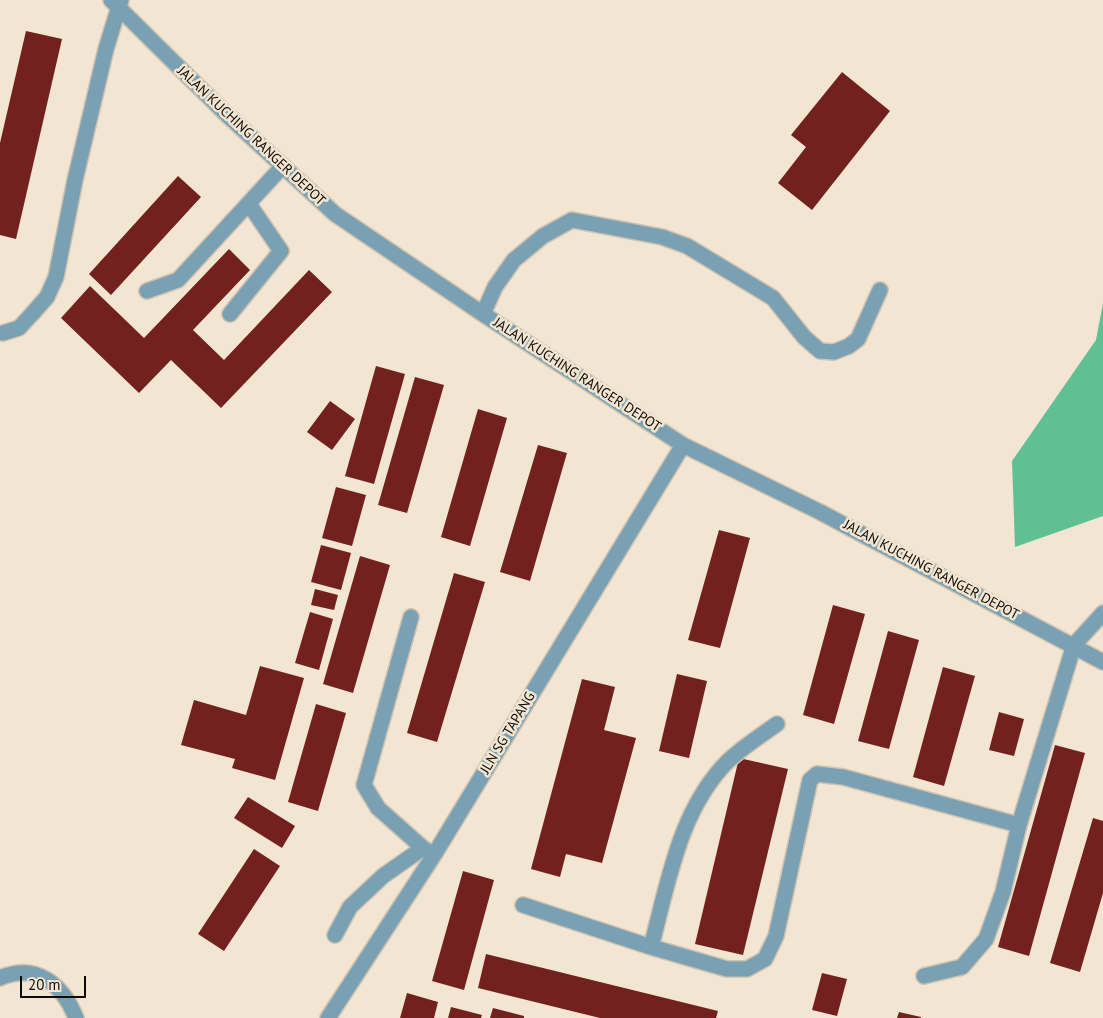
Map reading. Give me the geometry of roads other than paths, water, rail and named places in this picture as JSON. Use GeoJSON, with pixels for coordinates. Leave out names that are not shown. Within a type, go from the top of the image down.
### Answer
{"type":"FeatureCollection","features":[{"type":"Feature","properties":{"kind":"street","name":"JALAN KUCHING RANGER DEPOT"},"geometry":{"type":"LineString","coordinates":[[117,2],[282,167],[335,214],[483,314],[683,445],[820,512],[1103,662]]}},
{"type":"Feature","properties":{"kind":"street"},"geometry":{"type":"LineString","coordinates":[[1,336],[19,328],[47,297],[56,277],[77,171],[117,2]]}},
{"type":"Feature","properties":{"kind":"street"},"geometry":{"type":"LineString","coordinates":[[147,291],[178,280],[282,167]]}},
{"type":"Feature","properties":{"kind":"street"},"geometry":{"type":"LineString","coordinates":[[230,314],[281,251],[249,204]]}},
{"type":"Feature","properties":{"kind":"street"},"geometry":{"type":"LineString","coordinates":[[483,314],[495,287],[514,260],[543,236],[572,220],[662,237],[686,246],[773,298],[804,337],[820,351],[834,352],[849,346],[858,339],[880,290]]}},
{"type":"Feature","properties":{"kind":"street","name":"JLN SG TAPANG"},"geometry":{"type":"LineString","coordinates":[[328,1018],[428,851],[683,445]]}},
{"type":"Feature","properties":{"kind":"street"},"geometry":{"type":"LineString","coordinates":[[924,976],[962,967],[986,939],[1003,892],[1019,825],[1074,645],[1103,613]]}},
{"type":"Feature","properties":{"kind":"street"},"geometry":{"type":"LineString","coordinates":[[335,935],[350,907],[383,876],[428,851],[378,808],[364,785],[411,617]]}},
{"type":"Feature","properties":{"kind":"street"},"geometry":{"type":"LineString","coordinates":[[651,948],[682,834],[706,788],[737,753],[777,724]]}},
{"type":"Feature","properties":{"kind":"street"},"geometry":{"type":"LineString","coordinates":[[523,905],[651,948],[727,969],[747,969],[765,959],[776,936],[810,780],[817,774],[843,777],[1019,825]]}},
{"type":"Feature","properties":{"kind":"street"},"geometry":{"type":"LineString","coordinates":[[0,978],[9,974],[29,972],[50,982],[68,999],[76,1018]]}}]}
